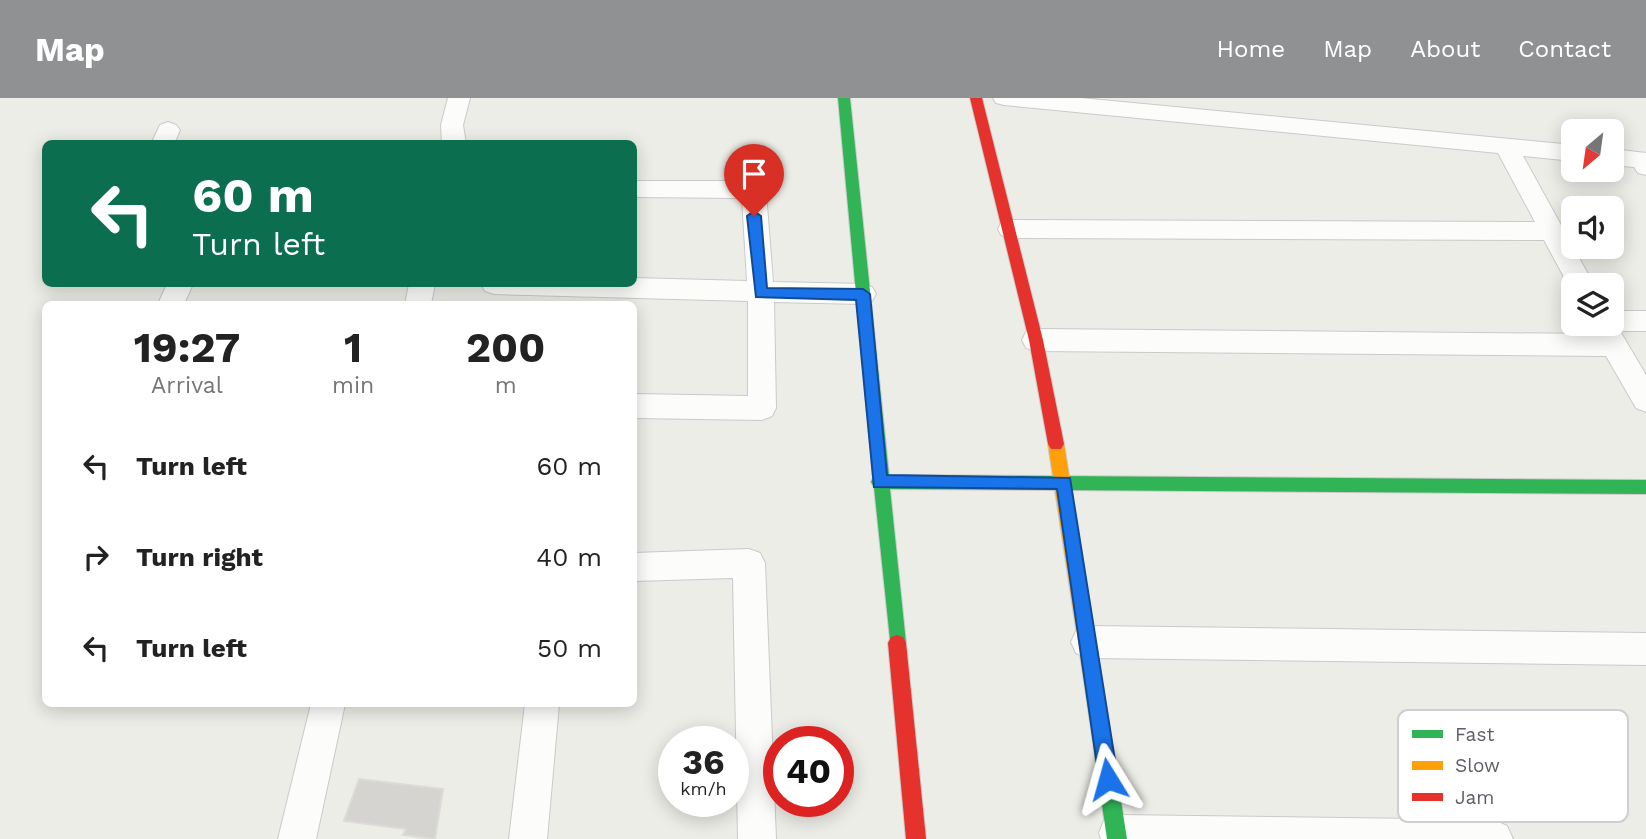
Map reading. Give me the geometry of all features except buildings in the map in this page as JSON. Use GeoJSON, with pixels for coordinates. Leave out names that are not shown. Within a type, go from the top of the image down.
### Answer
{"type":"FeatureCollection","features":[{"type":"Feature","properties":{"kind":"street"},"geometry":{"type":"LineString","coordinates":[[454,140],[452,125],[459,98]]}},
{"type":"Feature","properties":{"kind":"street"},"geometry":{"type":"LineString","coordinates":[[844,98],[916,839]]}},
{"type":"Feature","properties":{"kind":"street"},"geometry":{"type":"LineString","coordinates":[[976,98],[1036,341],[1064,482],[1117,836],[1494,839]]}},
{"type":"Feature","properties":{"kind":"street"},"geometry":{"type":"LineString","coordinates":[[1004,98],[1561,152]]}},
{"type":"Feature","properties":{"kind":"street"},"geometry":{"type":"LineString","coordinates":[[1506,146],[1574,273]]}},
{"type":"Feature","properties":{"kind":"street"},"geometry":{"type":"LineString","coordinates":[[637,406],[762,408],[761,293],[751,154]]}},
{"type":"Feature","properties":{"kind":"street"},"geometry":{"type":"LineString","coordinates":[[1624,158],[1641,160],[1646,167]]}},
{"type":"Feature","properties":{"kind":"street"},"geometry":{"type":"LineString","coordinates":[[637,189],[752,190]]}},
{"type":"Feature","properties":{"kind":"street"},"geometry":{"type":"LineString","coordinates":[[1010,229],[1552,232]]}},
{"type":"Feature","properties":{"kind":"street"},"geometry":{"type":"LineString","coordinates":[[528,287],[584,292],[863,294]]}},
{"type":"Feature","properties":{"kind":"street"},"geometry":{"type":"LineString","coordinates":[[1624,326],[1646,321]]}},
{"type":"Feature","properties":{"kind":"street"},"geometry":{"type":"LineString","coordinates":[[1036,341],[1561,331]]}},
{"type":"Feature","properties":{"kind":"street"},"geometry":{"type":"LineString","coordinates":[[1612,336],[1646,400]]}},
{"type":"Feature","properties":{"kind":"street"},"geometry":{"type":"LineString","coordinates":[[880,482],[1646,487]]}},
{"type":"Feature","properties":{"kind":"street"},"geometry":{"type":"LineString","coordinates":[[637,567],[749,562],[757,839]]}},
{"type":"Feature","properties":{"kind":"street"},"geometry":{"type":"LineString","coordinates":[[1088,642],[1646,649]]}},
{"type":"Feature","properties":{"kind":"street"},"geometry":{"type":"LineString","coordinates":[[297,839],[327,707]]}},
{"type":"Feature","properties":{"kind":"street"},"geometry":{"type":"LineString","coordinates":[[528,839],[542,707]]}},
{"type":"Feature","properties":{"kind":"traffic: fast"},"geometry":{"type":"LineString","coordinates":[[844,98],[897,643]]}},
{"type":"Feature","properties":{"kind":"traffic: fast"},"geometry":{"type":"LineString","coordinates":[[879,482],[1646,487]]}},
{"type":"Feature","properties":{"kind":"traffic: fast"},"geometry":{"type":"LineString","coordinates":[[1095,694],[1117,839]]}},
{"type":"Feature","properties":{"kind":"traffic: slow"},"geometry":{"type":"LineString","coordinates":[[1056,444],[1095,694]]}},
{"type":"Feature","properties":{"kind":"traffic: jam"},"geometry":{"type":"LineString","coordinates":[[976,98],[1036,340],[1056,444]]}},
{"type":"Feature","properties":{"kind":"traffic: jam"},"geometry":{"type":"LineString","coordinates":[[897,643],[916,839]]}},
{"type":"Feature","properties":{"kind":"route"},"geometry":{"type":"LineString","coordinates":[[754,216],[761,293],[863,294],[880,482],[1064,482],[1108,779]]}}]}
